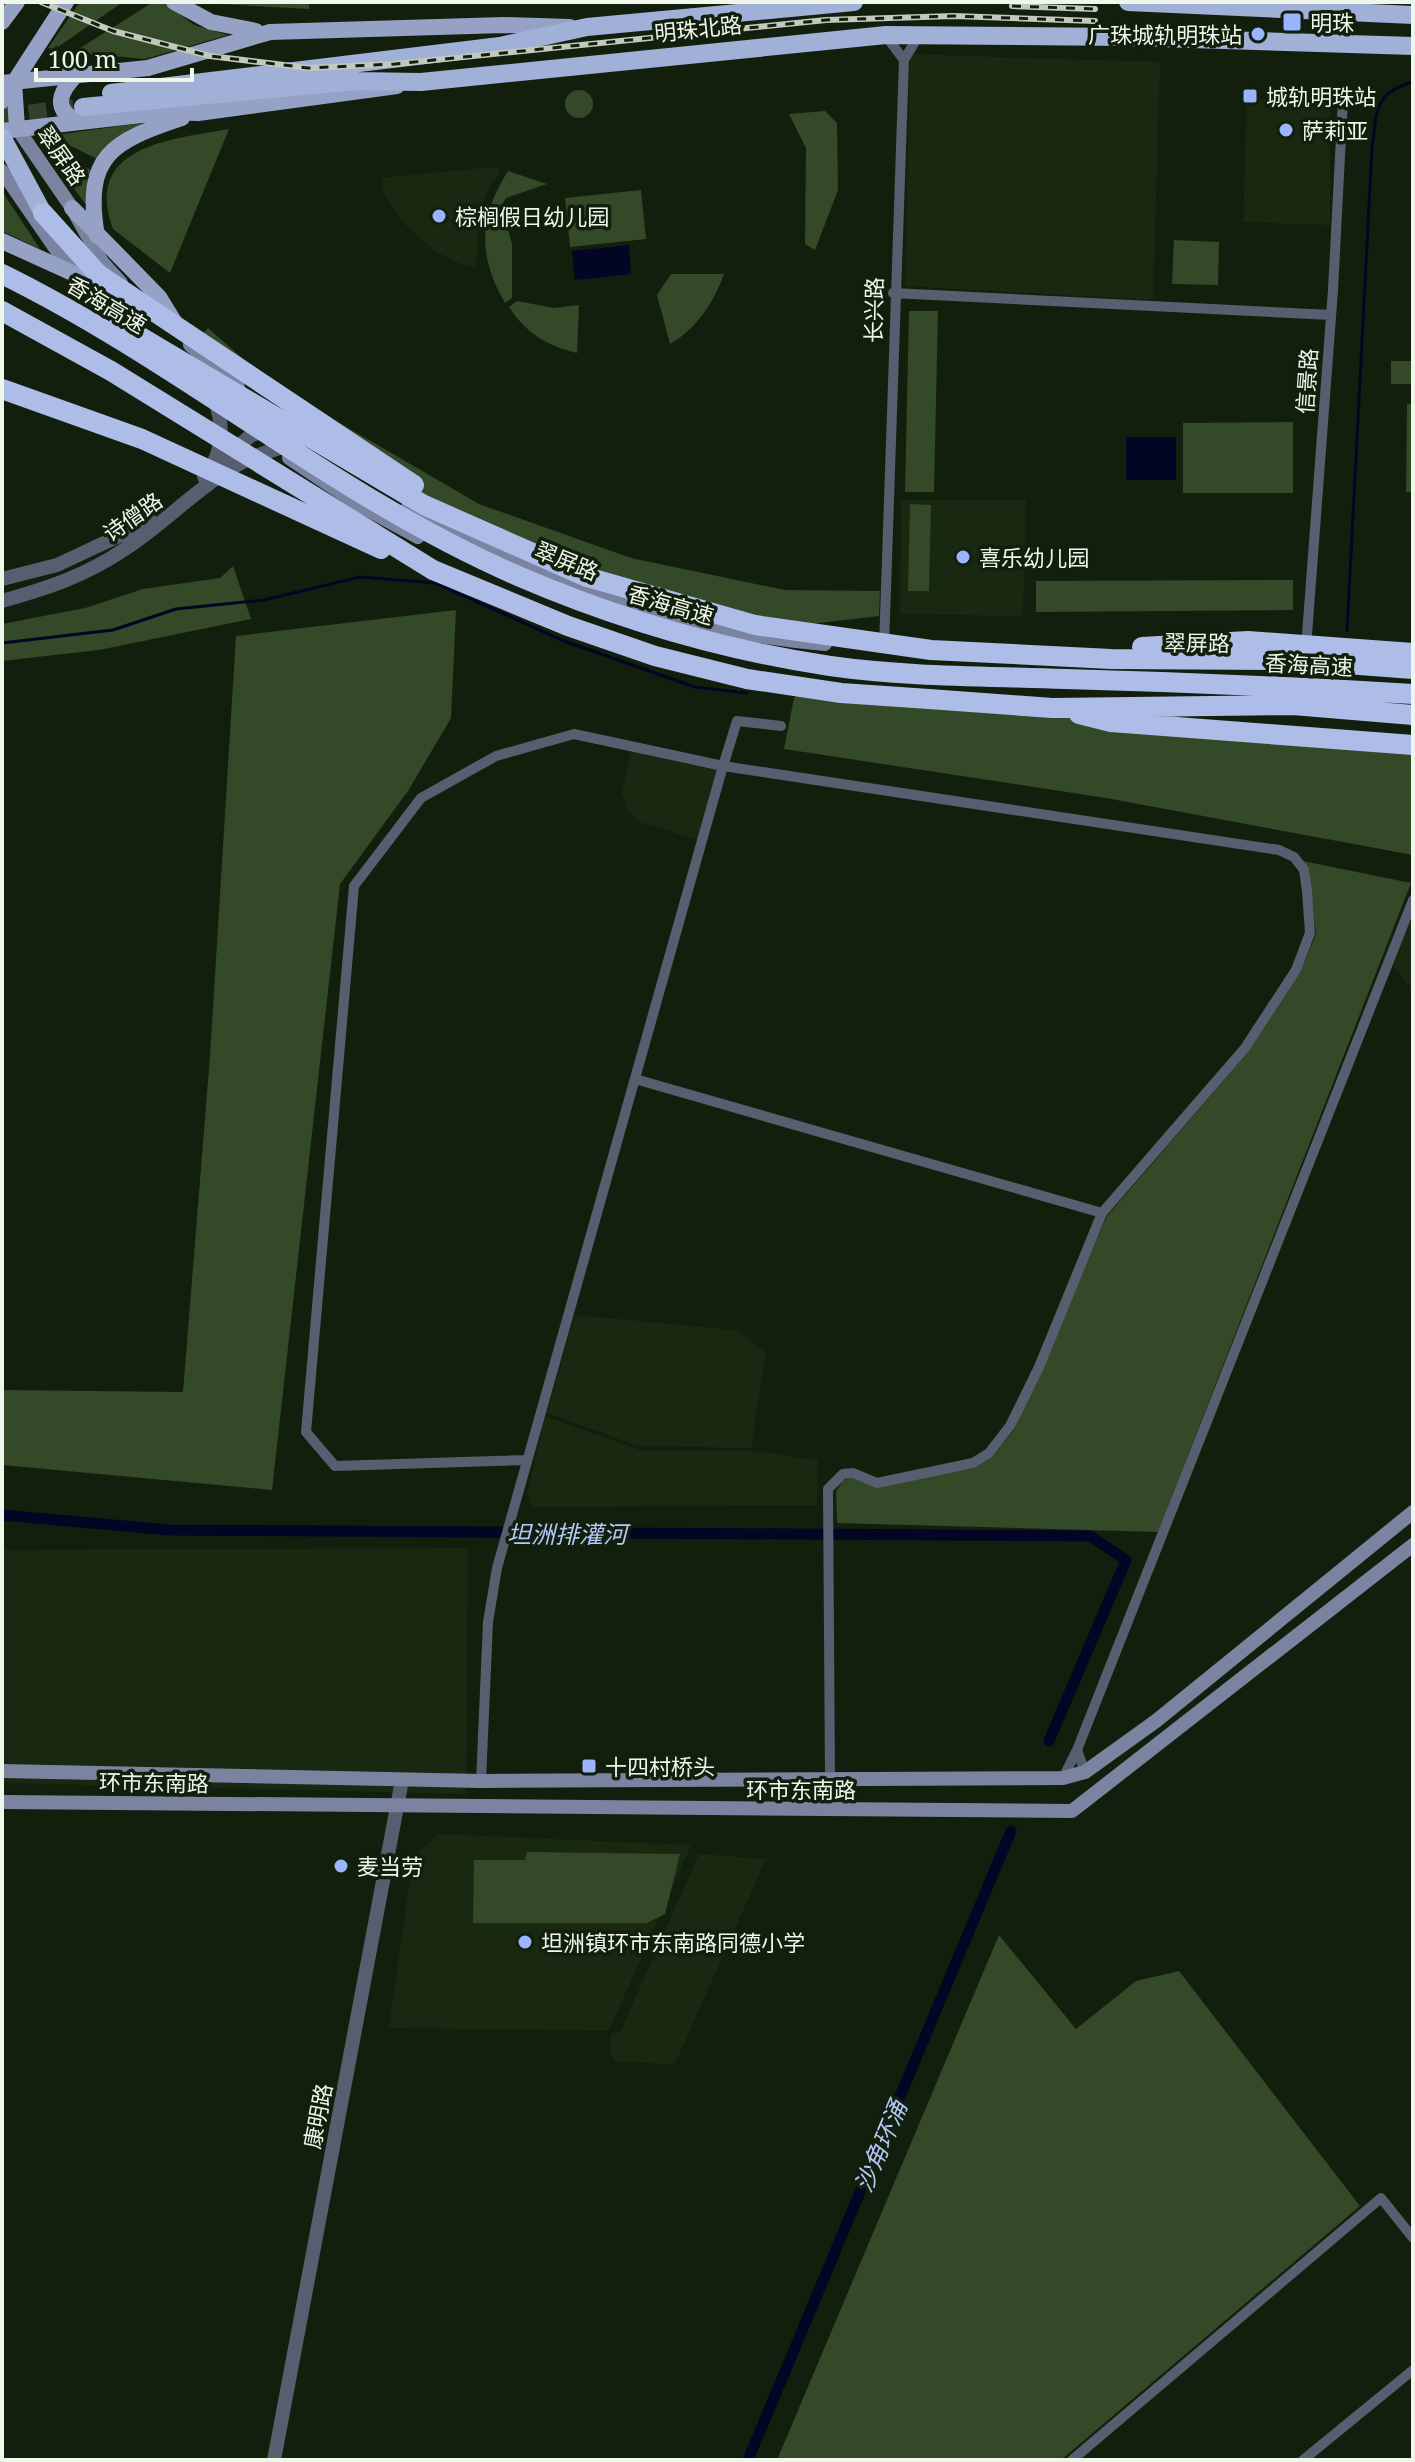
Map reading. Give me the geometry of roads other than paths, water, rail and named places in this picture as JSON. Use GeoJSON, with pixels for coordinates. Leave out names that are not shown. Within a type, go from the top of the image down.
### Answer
{"type":"FeatureCollection","features":[{"type":"Feature","properties":{"kind":"highway","name":"明珠北路"},"geometry":{"type":"LineString","coordinates":[[82,108],[500,46],[587,27],[854,2]]}},
{"type":"Feature","properties":{"kind":"highway"},"geometry":{"type":"LineString","coordinates":[[1128,2],[1413,15]]}},
{"type":"Feature","properties":{"kind":"highway","name":"明珠北路"},"geometry":{"type":"LineString","coordinates":[[82,108],[356,81],[421,82],[886,35],[1413,46]]}},
{"type":"Feature","properties":{"kind":"highway"},"geometry":{"type":"LineString","coordinates":[[7,132],[43,213],[98,274],[467,522]]}},
{"type":"Feature","properties":{"kind":"highway","name":"香海高速"},"geometry":{"type":"LineString","coordinates":[[2,274],[68,306],[372,500],[514,574],[662,629],[751,652],[833,666],[931,674],[1413,692]]}},
{"type":"Feature","properties":{"kind":"highway"},"geometry":{"type":"LineString","coordinates":[[68,306],[120,325],[424,505],[587,577],[755,625],[931,650],[1044,653],[1111,659],[1293,660],[1413,671]]}},
{"type":"Feature","properties":{"kind":"highway","name":"香海高速"},"geometry":{"type":"LineString","coordinates":[[2,311],[111,371],[433,570],[568,626],[655,656],[747,679],[841,693],[1052,708],[1293,705],[1413,715]]}},
{"type":"Feature","properties":{"kind":"highway"},"geometry":{"type":"LineString","coordinates":[[2,389],[142,439],[261,491],[350,537],[433,570]]}},
{"type":"Feature","properties":{"kind":"highway"},"geometry":{"type":"LineString","coordinates":[[1044,653],[1248,641],[1413,653]]}},
{"type":"Feature","properties":{"kind":"highway"},"geometry":{"type":"LineString","coordinates":[[1052,708],[1111,722],[1413,745]]}},
{"type":"Feature","properties":{"kind":"main road"},"geometry":{"type":"LineString","coordinates":[[2,22],[17,2]]}},
{"type":"Feature","properties":{"kind":"main road"},"geometry":{"type":"LineString","coordinates":[[2,101],[8,82],[66,2]]}},
{"type":"Feature","properties":{"kind":"main road"},"geometry":{"type":"LineString","coordinates":[[174,2],[211,22],[270,32]]}},
{"type":"Feature","properties":{"kind":"main road","name":"明珠北路"},"geometry":{"type":"LineString","coordinates":[[8,82],[148,68],[270,32],[504,25],[587,27]]}},
{"type":"Feature","properties":{"kind":"main road"},"geometry":{"type":"LineString","coordinates":[[2,66],[8,82],[7,132]]}},
{"type":"Feature","properties":{"kind":"main road"},"geometry":{"type":"LineString","coordinates":[[77,74],[61,91],[59,101],[66,114],[82,108]]}},
{"type":"Feature","properties":{"kind":"main road","name":"明珠北路"},"geometry":{"type":"LineString","coordinates":[[7,132],[82,108],[198,113],[421,82]]}},
{"type":"Feature","properties":{"kind":"main road"},"geometry":{"type":"LineString","coordinates":[[97,236],[93,193],[104,160],[133,135],[198,113]]}},
{"type":"Feature","properties":{"kind":"main road","name":"翠屏路"},"geometry":{"type":"LineString","coordinates":[[7,132],[72,208],[88,240],[116,278],[287,429],[439,525],[581,591],[698,626],[765,639],[1070,661],[1413,671]]}},
{"type":"Feature","properties":{"kind":"main road","name":"翠屏路"},"geometry":{"type":"LineString","coordinates":[[2,171],[44,235],[79,276],[253,432],[359,505],[503,578],[573,608],[733,654],[895,677],[1086,685],[1305,685],[1413,692]]}},
{"type":"Feature","properties":{"kind":"main road"},"geometry":{"type":"LineString","coordinates":[[72,208],[159,297],[189,344]]}},
{"type":"Feature","properties":{"kind":"main road"},"geometry":{"type":"LineString","coordinates":[[2,241],[79,276]]}},
{"type":"Feature","properties":{"kind":"main road","name":"环市东南路"},"geometry":{"type":"LineString","coordinates":[[2,1771],[481,1781],[1063,1778],[1085,1772],[1156,1721],[1413,1512]]}},
{"type":"Feature","properties":{"kind":"main road","name":"环市东南路"},"geometry":{"type":"LineString","coordinates":[[2,1802],[592,1810],[990,1808],[1072,1811],[1413,1545]]}},
{"type":"Feature","properties":{"kind":"street"},"geometry":{"type":"LineString","coordinates":[[886,35],[904,60]]}},
{"type":"Feature","properties":{"kind":"street","name":"长兴路"},"geometry":{"type":"LineString","coordinates":[[884,649],[893,293],[904,60],[919,35]]}},
{"type":"Feature","properties":{"kind":"street","name":"信景路"},"geometry":{"type":"LineString","coordinates":[[1304,666],[1331,315],[1343,99]]}},
{"type":"Feature","properties":{"kind":"street"},"geometry":{"type":"LineString","coordinates":[[893,293],[1331,315]]}},
{"type":"Feature","properties":{"kind":"street"},"geometry":{"type":"LineString","coordinates":[[233,465],[253,432],[250,409],[238,387]]}},
{"type":"Feature","properties":{"kind":"street"},"geometry":{"type":"LineString","coordinates":[[207,475],[218,455],[221,440],[221,417],[213,395]]}},
{"type":"Feature","properties":{"kind":"street"},"geometry":{"type":"LineString","coordinates":[[253,432],[273,427],[287,429]]}},
{"type":"Feature","properties":{"kind":"street","name":"诗僧路"},"geometry":{"type":"LineString","coordinates":[[2,579],[57,565],[148,523],[253,432]]}},
{"type":"Feature","properties":{"kind":"street","name":"诗僧路"},"geometry":{"type":"LineString","coordinates":[[2,601],[69,582],[125,550],[233,465],[277,449]]}},
{"type":"Feature","properties":{"kind":"street"},"geometry":{"type":"LineString","coordinates":[[481,1781],[488,1622],[497,1568],[519,1500],[527,1460],[723,766],[737,721],[781,726]]}},
{"type":"Feature","properties":{"kind":"street"},"geometry":{"type":"LineString","coordinates":[[527,1460],[335,1466],[306,1432],[354,886],[421,798],[496,756],[574,734],[723,766],[1279,850],[1294,857],[1304,870],[1310,933],[1296,970],[1245,1048],[1102,1213],[1039,1367],[1010,1426],[989,1453],[955,1469],[877,1483],[853,1473],[843,1474],[828,1489],[830,1780]]}},
{"type":"Feature","properties":{"kind":"street"},"geometry":{"type":"LineString","coordinates":[[1063,1778],[1077,1750],[1413,900]]}},
{"type":"Feature","properties":{"kind":"street"},"geometry":{"type":"LineString","coordinates":[[635,1079],[1102,1213]]}},
{"type":"Feature","properties":{"kind":"street"},"geometry":{"type":"LineString","coordinates":[[1077,1750],[1085,1772]]}},
{"type":"Feature","properties":{"kind":"street","name":"康明路"},"geometry":{"type":"LineString","coordinates":[[274,2460],[402,1780]]}},
{"type":"Feature","properties":{"kind":"street"},"geometry":{"type":"LineString","coordinates":[[1072,2460],[1381,2198],[1413,2238]]}},
{"type":"Feature","properties":{"kind":"street"},"geometry":{"type":"LineString","coordinates":[[1303,2460],[1413,2370]]}},
{"type":"Feature","properties":{"kind":"water"},"geometry":{"type":"Polygon","coordinates":[[[629,245],[631,274],[575,280],[572,251],[629,245]]]}},
{"type":"Feature","properties":{"kind":"water"},"geometry":{"type":"Polygon","coordinates":[[[1126,437],[1176,437],[1176,480],[1126,480],[1126,437]]]}},
{"type":"Feature","properties":{"kind":"waterway"},"geometry":{"type":"LineString","coordinates":[[1347,631],[1372,148],[1379,106],[1390,92],[1413,82]]}},
{"type":"Feature","properties":{"kind":"waterway"},"geometry":{"type":"LineString","coordinates":[[2,643],[113,630],[176,609],[264,600],[360,577],[435,583],[564,641],[695,687],[747,693]]}},
{"type":"Feature","properties":{"kind":"waterway","name":"坦洲排灌河"},"geometry":{"type":"LineString","coordinates":[[2,1515],[169,1530],[1090,1536],[1126,1560],[1049,1741]]}},
{"type":"Feature","properties":{"kind":"waterway","name":"沙角环涌"},"geometry":{"type":"LineString","coordinates":[[748,2460],[1011,1831]]}},
{"type":"Feature","properties":{"kind":"tunnel"},"geometry":{"type":"LineString","coordinates":[[2,117],[83,107]]}},
{"type":"Feature","properties":{"kind":"railway"},"geometry":{"type":"LineString","coordinates":[[41,2],[113,31],[210,56],[308,68],[395,64],[826,20],[954,16],[1095,21]]}},
{"type":"Feature","properties":{"kind":"railway"},"geometry":{"type":"LineString","coordinates":[[1012,6],[1095,9]]}},
{"type":"Feature","properties":{"kind":"place","name":"明珠"},"geometry":{"type":"Point","coordinates":[1292,22]}},
{"type":"Feature","properties":{"kind":"place","name":"广珠城轨明珠站"},"geometry":{"type":"Point","coordinates":[1258,34]}},
{"type":"Feature","properties":{"kind":"place","name":"城轨明珠站"},"geometry":{"type":"Point","coordinates":[1250,96]}},
{"type":"Feature","properties":{"kind":"place","name":"萨莉亚"},"geometry":{"type":"Point","coordinates":[1286,130]}},
{"type":"Feature","properties":{"kind":"place","name":"棕榈假日幼儿园"},"geometry":{"type":"Point","coordinates":[439,216]}},
{"type":"Feature","properties":{"kind":"place","name":"喜乐幼儿园"},"geometry":{"type":"Point","coordinates":[963,557]}},
{"type":"Feature","properties":{"kind":"place","name":"十四村桥头"},"geometry":{"type":"Point","coordinates":[589,1766]}},
{"type":"Feature","properties":{"kind":"place","name":"麦当劳"},"geometry":{"type":"Point","coordinates":[341,1866]}},
{"type":"Feature","properties":{"kind":"place","name":"坦洲镇环市东南路同德小学"},"geometry":{"type":"Point","coordinates":[525,1942]}}]}
